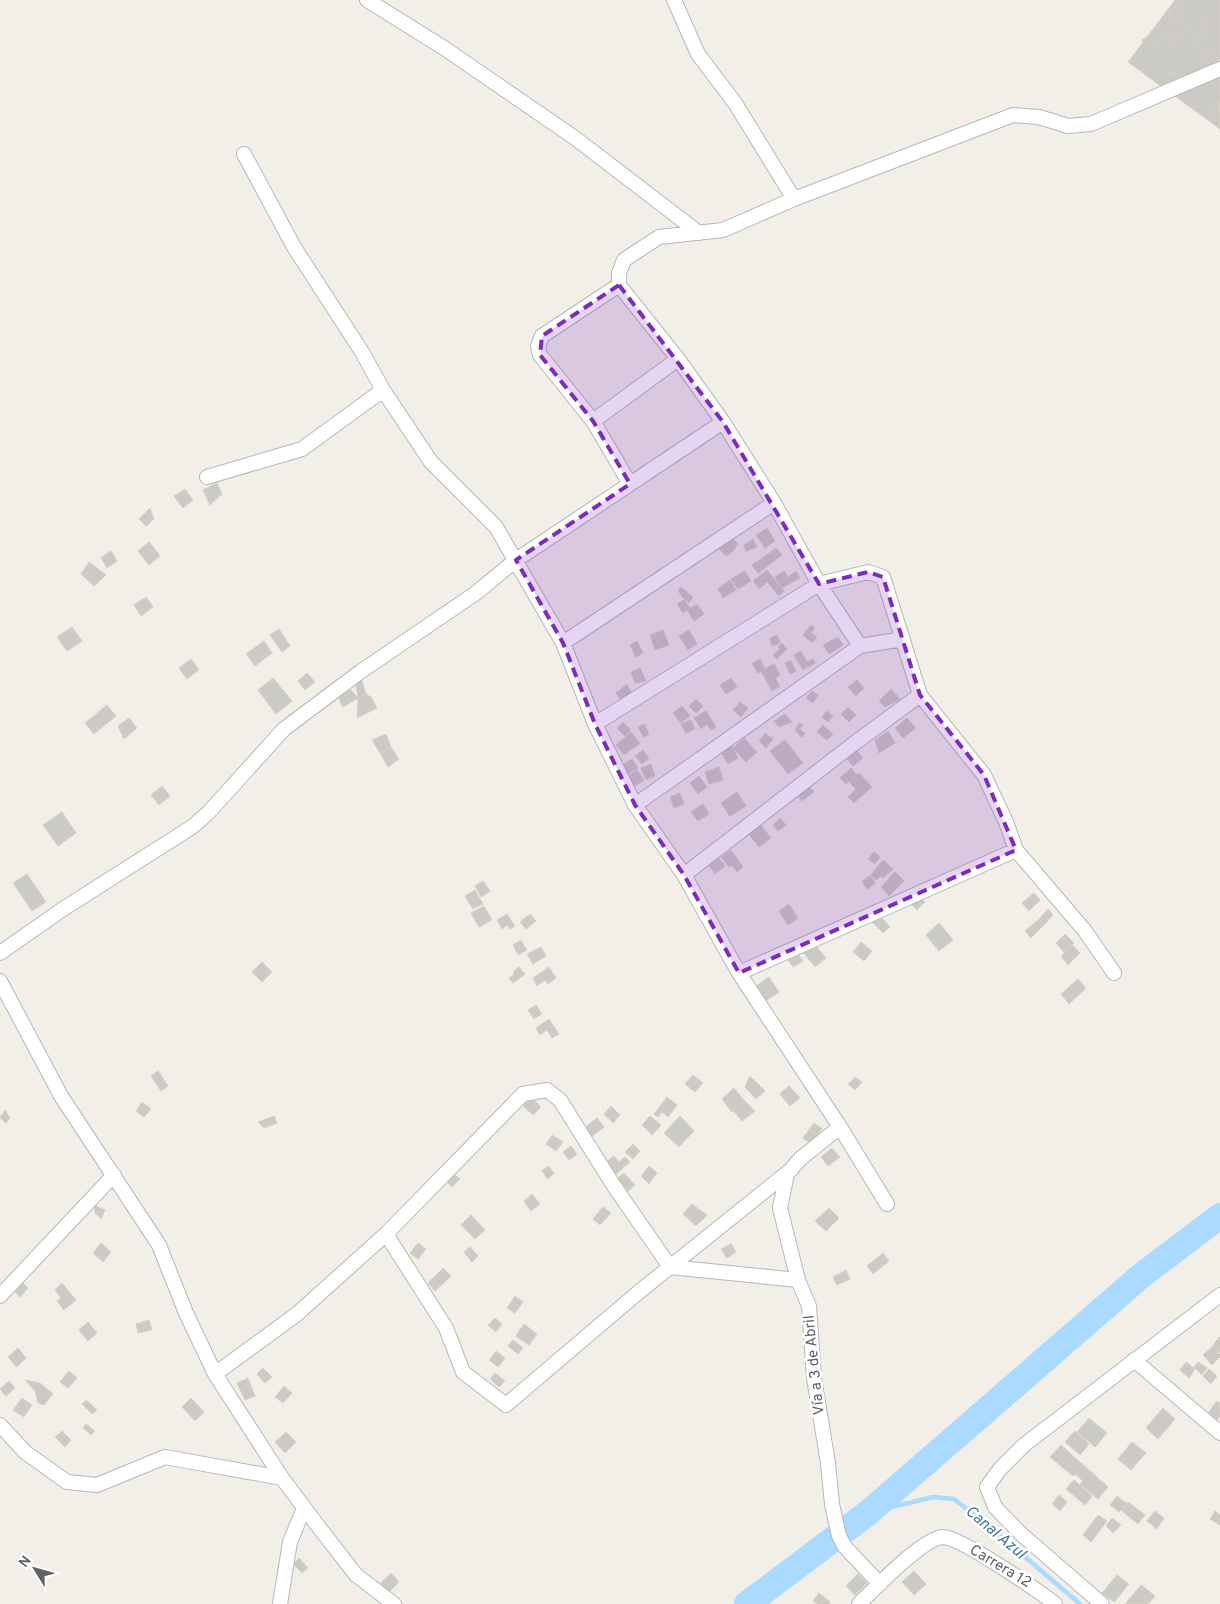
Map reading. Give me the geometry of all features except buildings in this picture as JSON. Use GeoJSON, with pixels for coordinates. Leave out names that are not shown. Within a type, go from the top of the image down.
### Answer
{"type":"FeatureCollection","features":[{"type":"Feature","properties":{"kind":"street"},"geometry":{"type":"LineString","coordinates":[[367,0],[444,48],[501,87],[625,175],[699,233]]}},
{"type":"Feature","properties":{"kind":"street"},"geometry":{"type":"LineString","coordinates":[[674,0],[698,54],[735,103],[794,198]]}},
{"type":"Feature","properties":{"kind":"street"},"geometry":{"type":"LineString","coordinates":[[860,646],[819,584],[774,504],[723,422],[678,359],[619,286],[619,273],[624,260],[659,237],[723,230],[794,198],[1013,115],[1038,116],[1068,126],[1091,124],[1220,69]]}},
{"type":"Feature","properties":{"kind":"street"},"geometry":{"type":"LineString","coordinates":[[244,154],[294,247],[362,352],[383,390],[431,462],[496,527],[563,643],[595,724],[634,805],[684,876],[739,974],[840,1127],[887,1204]]}},
{"type":"Feature","properties":{"kind":"street"},"geometry":{"type":"LineString","coordinates":[[619,286],[542,336],[538,346],[540,354],[593,421],[630,484]]}},
{"type":"Feature","properties":{"kind":"street"},"geometry":{"type":"LineString","coordinates":[[593,421],[678,359]]}},
{"type":"Feature","properties":{"kind":"street"},"geometry":{"type":"LineString","coordinates":[[207,477],[302,449],[383,390]]}},
{"type":"Feature","properties":{"kind":"street"},"geometry":{"type":"LineString","coordinates":[[0,953],[62,909],[192,827],[208,813],[284,729],[360,672],[476,594],[516,560],[723,422]]}},
{"type":"Feature","properties":{"kind":"street"},"geometry":{"type":"LineString","coordinates":[[563,643],[774,504]]}},
{"type":"Feature","properties":{"kind":"street"},"geometry":{"type":"LineString","coordinates":[[595,724],[819,584],[868,572],[883,577],[920,695],[984,775],[1006,822],[1016,850],[1085,931],[1114,973]]}},
{"type":"Feature","properties":{"kind":"street"},"geometry":{"type":"LineString","coordinates":[[634,805],[860,646],[902,639]]}},
{"type":"Feature","properties":{"kind":"street"},"geometry":{"type":"LineString","coordinates":[[684,876],[852,745],[920,695]]}},
{"type":"Feature","properties":{"kind":"street"},"geometry":{"type":"LineString","coordinates":[[739,974],[1016,850]]}},
{"type":"Feature","properties":{"kind":"street"},"geometry":{"type":"LineString","coordinates":[[0,981],[61,1096],[159,1245],[186,1313],[215,1374],[282,1478],[356,1575],[394,1604]]}},
{"type":"Feature","properties":{"kind":"street"},"geometry":{"type":"LineString","coordinates":[[215,1374],[297,1314],[386,1234],[523,1094],[547,1090],[560,1100],[614,1186],[670,1267],[798,1280]]}},
{"type":"Feature","properties":{"kind":"street","name":"Vía a 3 de Abril"},"geometry":{"type":"LineString","coordinates":[[840,1127],[800,1159],[788,1174],[780,1208],[798,1280],[809,1306],[814,1378],[828,1463],[832,1504],[839,1536],[845,1547],[880,1584]]}},
{"type":"Feature","properties":{"kind":"street"},"geometry":{"type":"LineString","coordinates":[[386,1234],[446,1328],[463,1372],[506,1405],[640,1290],[792,1169]]}},
{"type":"Feature","properties":{"kind":"street"},"geometry":{"type":"LineString","coordinates":[[0,1296],[114,1175]]}},
{"type":"Feature","properties":{"kind":"street"},"geometry":{"type":"LineString","coordinates":[[1102,1604],[1020,1533],[995,1507],[987,1486],[1000,1469],[1024,1446],[1220,1295]]}},
{"type":"Feature","properties":{"kind":"street"},"geometry":{"type":"LineString","coordinates":[[1134,1360],[1220,1433]]}},
{"type":"Feature","properties":{"kind":"street"},"geometry":{"type":"LineString","coordinates":[[0,1425],[25,1452],[68,1482],[97,1485],[165,1457],[282,1478]]}},
{"type":"Feature","properties":{"kind":"street"},"geometry":{"type":"LineString","coordinates":[[280,1604],[290,1542],[304,1508]]}},
{"type":"Feature","properties":{"kind":"street","name":"Carrera 12"},"geometry":{"type":"LineString","coordinates":[[880,1584],[903,1562],[928,1543],[942,1537],[958,1542],[1024,1581],[1055,1604]]}},
{"type":"Feature","properties":{"kind":"street"},"geometry":{"type":"LineString","coordinates":[[859,1604],[880,1584]]}},
{"type":"Feature","properties":{"kind":"highlighted area"},"geometry":{"type":"Polygon","coordinates":[[[619,285],[723,422],[819,584],[868,572],[883,577],[920,695],[984,775],[1016,850],[739,973],[684,875],[635,805],[595,724],[563,643],[516,560],[630,484],[593,421],[540,355],[542,336],[619,285]]]}},
{"type":"Feature","properties":{"kind":"waterway"},"geometry":{"type":"LineString","coordinates":[[747,1604],[868,1513],[1142,1275],[1220,1216]]}},
{"type":"Feature","properties":{"kind":"waterway","name":"Canal Azul"},"geometry":{"type":"LineString","coordinates":[[868,1513],[933,1497],[954,1499],[990,1527],[1080,1604]]}}]}
